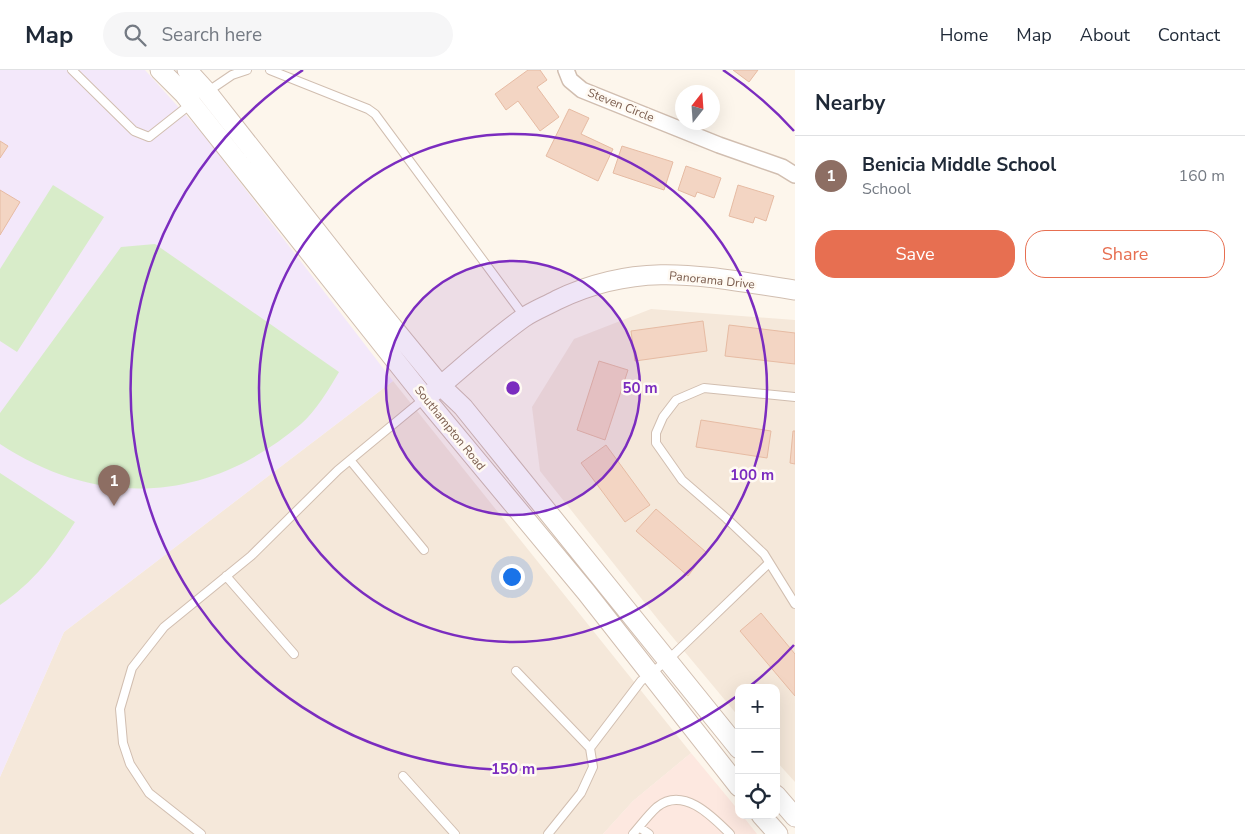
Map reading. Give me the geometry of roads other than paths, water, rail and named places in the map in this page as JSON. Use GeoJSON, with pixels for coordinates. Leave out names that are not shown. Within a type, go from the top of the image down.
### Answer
{"type":"FeatureCollection","features":[{"type":"Feature","properties":{"kind":"street","name":"Southampton Road"},"geometry":{"type":"LineString","coordinates":[[160,70],[191,104],[425,398],[586,592],[735,782]]}},
{"type":"Feature","properties":{"kind":"street","name":"Southampton Road"},"geometry":{"type":"LineString","coordinates":[[187,70],[208,92],[441,386],[463,407],[735,743]]}},
{"type":"Feature","properties":{"kind":"street","name":"Steven Circle"},"geometry":{"type":"LineString","coordinates":[[566,70],[570,80],[582,90],[719,146],[782,167],[795,175]]}},
{"type":"Feature","properties":{"kind":"street","name":"Panorama Drive"},"geometry":{"type":"LineString","coordinates":[[425,398],[524,317],[574,292],[610,280],[650,274],[699,276],[795,290]]}},
{"type":"Feature","properties":{"kind":"street"},"geometry":{"type":"LineString","coordinates":[[780,800],[795,817]]}},
{"type":"Feature","properties":{"kind":"street"},"geometry":{"type":"LineString","coordinates":[[765,819],[778,834]]}},
{"type":"Feature","properties":{"kind":"lane"},"geometry":{"type":"LineString","coordinates":[[72,70],[134,131],[149,137],[232,75],[247,70]]}},
{"type":"Feature","properties":{"kind":"lane"},"geometry":{"type":"LineString","coordinates":[[270,70],[360,105],[375,114],[524,317]]}},
{"type":"Feature","properties":{"kind":"lane"},"geometry":{"type":"LineString","coordinates":[[795,397],[704,388],[676,400],[663,417],[656,433],[656,443],[682,480],[764,554],[795,604]]}},
{"type":"Feature","properties":{"kind":"lane"},"geometry":{"type":"LineString","coordinates":[[201,834],[149,793],[130,764],[123,743],[120,709],[132,668],[164,627],[251,556],[281,524],[350,460],[425,398]]}},
{"type":"Feature","properties":{"kind":"lane"},"geometry":{"type":"LineString","coordinates":[[350,460],[424,550]]}},
{"type":"Feature","properties":{"kind":"lane"},"geometry":{"type":"LineString","coordinates":[[590,748],[641,681],[668,659],[769,563]]}},
{"type":"Feature","properties":{"kind":"lane"},"geometry":{"type":"LineString","coordinates":[[226,576],[294,654]]}},
{"type":"Feature","properties":{"kind":"lane"},"geometry":{"type":"LineString","coordinates":[[516,671],[590,748],[592,767],[581,793],[548,834]]}},
{"type":"Feature","properties":{"kind":"lane"},"geometry":{"type":"LineString","coordinates":[[403,776],[455,834]]}},
{"type":"Feature","properties":{"kind":"lane"},"geometry":{"type":"LineString","coordinates":[[633,834],[658,807],[673,800],[689,801],[718,821],[730,834]]}},
{"type":"Feature","properties":{"kind":"lane"},"geometry":{"type":"LineString","coordinates":[[639,827],[649,834]]}},
{"type":"Feature","properties":{"kind":"place","name":"Benicia Middle School"},"geometry":{"type":"Point","coordinates":[114,506]}}]}
